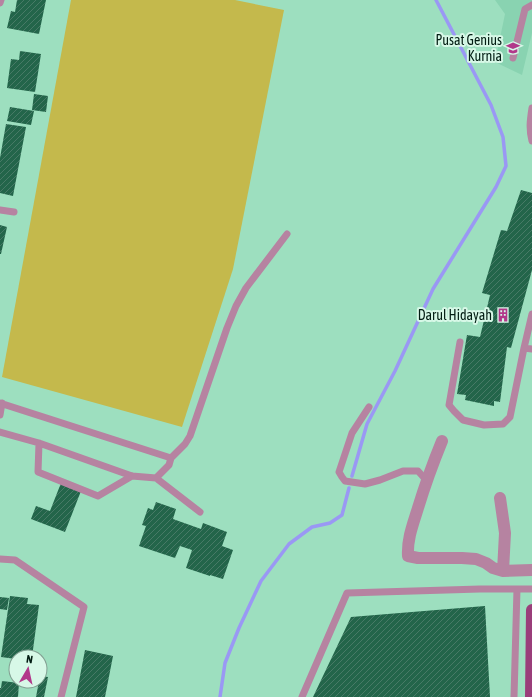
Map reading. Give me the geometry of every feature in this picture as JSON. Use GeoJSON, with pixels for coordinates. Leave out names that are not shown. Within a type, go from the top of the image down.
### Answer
{"type":"FeatureCollection","features":[{"type":"Feature","properties":{"kind":"main road"},"geometry":{"type":"LineString","coordinates":[[531,697],[532,610]]}},
{"type":"Feature","properties":{"kind":"street"},"geometry":{"type":"LineString","coordinates":[[442,441],[410,533],[408,556],[418,558],[476,559],[493,568],[503,571],[532,570]]}},
{"type":"Feature","properties":{"kind":"street"},"geometry":{"type":"LineString","coordinates":[[500,498],[505,533],[503,571]]}},
{"type":"Feature","properties":{"kind":"lane"},"geometry":{"type":"LineString","coordinates":[[513,58],[525,9],[532,5]]}},
{"type":"Feature","properties":{"kind":"lane"},"geometry":{"type":"LineString","coordinates":[[532,108],[530,132],[532,141]]}},
{"type":"Feature","properties":{"kind":"lane"},"geometry":{"type":"LineString","coordinates":[[0,210],[14,212]]}},
{"type":"Feature","properties":{"kind":"lane"},"geometry":{"type":"LineString","coordinates":[[156,478],[169,465],[171,458],[185,444],[190,436],[236,306],[246,288],[287,234]]}},
{"type":"Feature","properties":{"kind":"lane"},"geometry":{"type":"LineString","coordinates":[[460,342],[449,405],[463,420],[484,425],[503,424],[510,417],[532,314]]}},
{"type":"Feature","properties":{"kind":"lane"},"geometry":{"type":"LineString","coordinates":[[524,348],[532,349]]}},
{"type":"Feature","properties":{"kind":"lane"},"geometry":{"type":"LineString","coordinates":[[0,415],[1,403],[171,458]]}},
{"type":"Feature","properties":{"kind":"lane"},"geometry":{"type":"LineString","coordinates":[[369,407],[352,433],[339,472],[345,481],[365,484],[380,480],[403,470],[418,471],[427,481]]}},
{"type":"Feature","properties":{"kind":"lane"},"geometry":{"type":"LineString","coordinates":[[0,432],[39,443],[132,476],[156,478],[200,512]]}},
{"type":"Feature","properties":{"kind":"lane"},"geometry":{"type":"LineString","coordinates":[[39,443],[38,472],[98,496],[132,476]]}},
{"type":"Feature","properties":{"kind":"lane"},"geometry":{"type":"LineString","coordinates":[[0,559],[15,560],[84,607],[61,697]]}},
{"type":"Feature","properties":{"kind":"lane"},"geometry":{"type":"LineString","coordinates":[[514,697],[517,589]]}},
{"type":"Feature","properties":{"kind":"lane"},"geometry":{"type":"LineString","coordinates":[[302,697],[347,593],[532,589]]}},
{"type":"Feature","properties":{"kind":"shaded area"},"geometry":{"type":"Polygon","coordinates":[[[71,0],[235,0],[284,10],[233,269],[182,427],[2,377],[71,0]]]}},
{"type":"Feature","properties":{"kind":"shaded area","name":"Pusat Genius Kurnia"},"geometry":{"type":"Polygon","coordinates":[[[495,0],[532,0],[532,33],[522,75],[495,62],[505,14],[495,0]]]}},
{"type":"Feature","properties":{"kind":"building"},"geometry":{"type":"Polygon","coordinates":[[[17,0],[46,0],[39,34],[7,28],[11,11],[15,12],[17,0]]]}},
{"type":"Feature","properties":{"kind":"building"},"geometry":{"type":"Polygon","coordinates":[[[20,51],[41,54],[35,92],[7,88],[11,59],[19,60],[20,51]]]}},
{"type":"Feature","properties":{"kind":"building"},"geometry":{"type":"Polygon","coordinates":[[[34,94],[48,96],[46,112],[32,110],[34,94]]]}},
{"type":"Feature","properties":{"kind":"building"},"geometry":{"type":"Polygon","coordinates":[[[10,107],[34,111],[31,125],[7,121],[10,107]]]}},
{"type":"Feature","properties":{"kind":"building"},"geometry":{"type":"Polygon","coordinates":[[[6,124],[26,127],[13,196],[0,193],[0,158],[6,124]]]}},
{"type":"Feature","properties":{"kind":"building","name":"Darul Hidayah"},"geometry":{"type":"Polygon","coordinates":[[[521,190],[532,193],[532,270],[511,348],[507,347],[500,402],[494,401],[494,406],[465,400],[466,395],[457,394],[467,335],[480,337],[490,295],[482,293],[501,230],[507,231],[521,190]]]}},
{"type":"Feature","properties":{"kind":"building"},"geometry":{"type":"Polygon","coordinates":[[[0,225],[7,227],[1,254],[0,254],[0,225]]]}},
{"type":"Feature","properties":{"kind":"building"},"geometry":{"type":"Polygon","coordinates":[[[61,483],[81,491],[65,532],[31,519],[36,506],[50,511],[61,483]]]}},
{"type":"Feature","properties":{"kind":"building"},"geometry":{"type":"Polygon","coordinates":[[[156,502],[176,509],[173,519],[201,529],[203,523],[227,532],[222,546],[233,550],[223,579],[186,568],[192,550],[180,546],[175,558],[139,546],[146,526],[142,525],[148,508],[153,510],[156,502]]]}},
{"type":"Feature","properties":{"kind":"building"},"geometry":{"type":"Polygon","coordinates":[[[10,596],[28,598],[27,604],[39,605],[33,649],[8,649],[8,658],[1,657],[10,596]]]}},
{"type":"Feature","properties":{"kind":"building"},"geometry":{"type":"Polygon","coordinates":[[[0,597],[9,598],[7,610],[0,609],[0,597]]]}},
{"type":"Feature","properties":{"kind":"building"},"geometry":{"type":"Polygon","coordinates":[[[485,606],[490,697],[313,697],[351,617],[485,606]]]}},
{"type":"Feature","properties":{"kind":"building"},"geometry":{"type":"Polygon","coordinates":[[[85,650],[113,656],[105,697],[76,697],[85,650]]]}},
{"type":"Feature","properties":{"kind":"building"},"geometry":{"type":"Polygon","coordinates":[[[2,681],[8,682],[8,689],[19,689],[18,697],[0,697],[2,681]]]}},
{"type":"Feature","properties":{"kind":"building"},"geometry":{"type":"Polygon","coordinates":[[[38,689],[46,689],[44,697],[36,697],[38,689]]]}},
{"type":"Feature","properties":{"kind":"waterway"},"geometry":{"type":"LineString","coordinates":[[352,476],[367,424],[395,371],[433,289],[496,187],[506,166],[503,137],[491,105],[436,0]]}},
{"type":"Feature","properties":{"kind":"waterway"},"geometry":{"type":"LineString","coordinates":[[220,697],[225,663],[239,628],[261,581],[289,544],[312,527],[330,523],[342,515],[349,488]]}},
{"type":"Feature","properties":{"kind":"place","name":"Pusat Genius Kurnia"},"geometry":{"type":"Point","coordinates":[513,48]}},
{"type":"Feature","properties":{"kind":"place","name":"Darul Hidayah"},"geometry":{"type":"Point","coordinates":[503,315]}}]}
